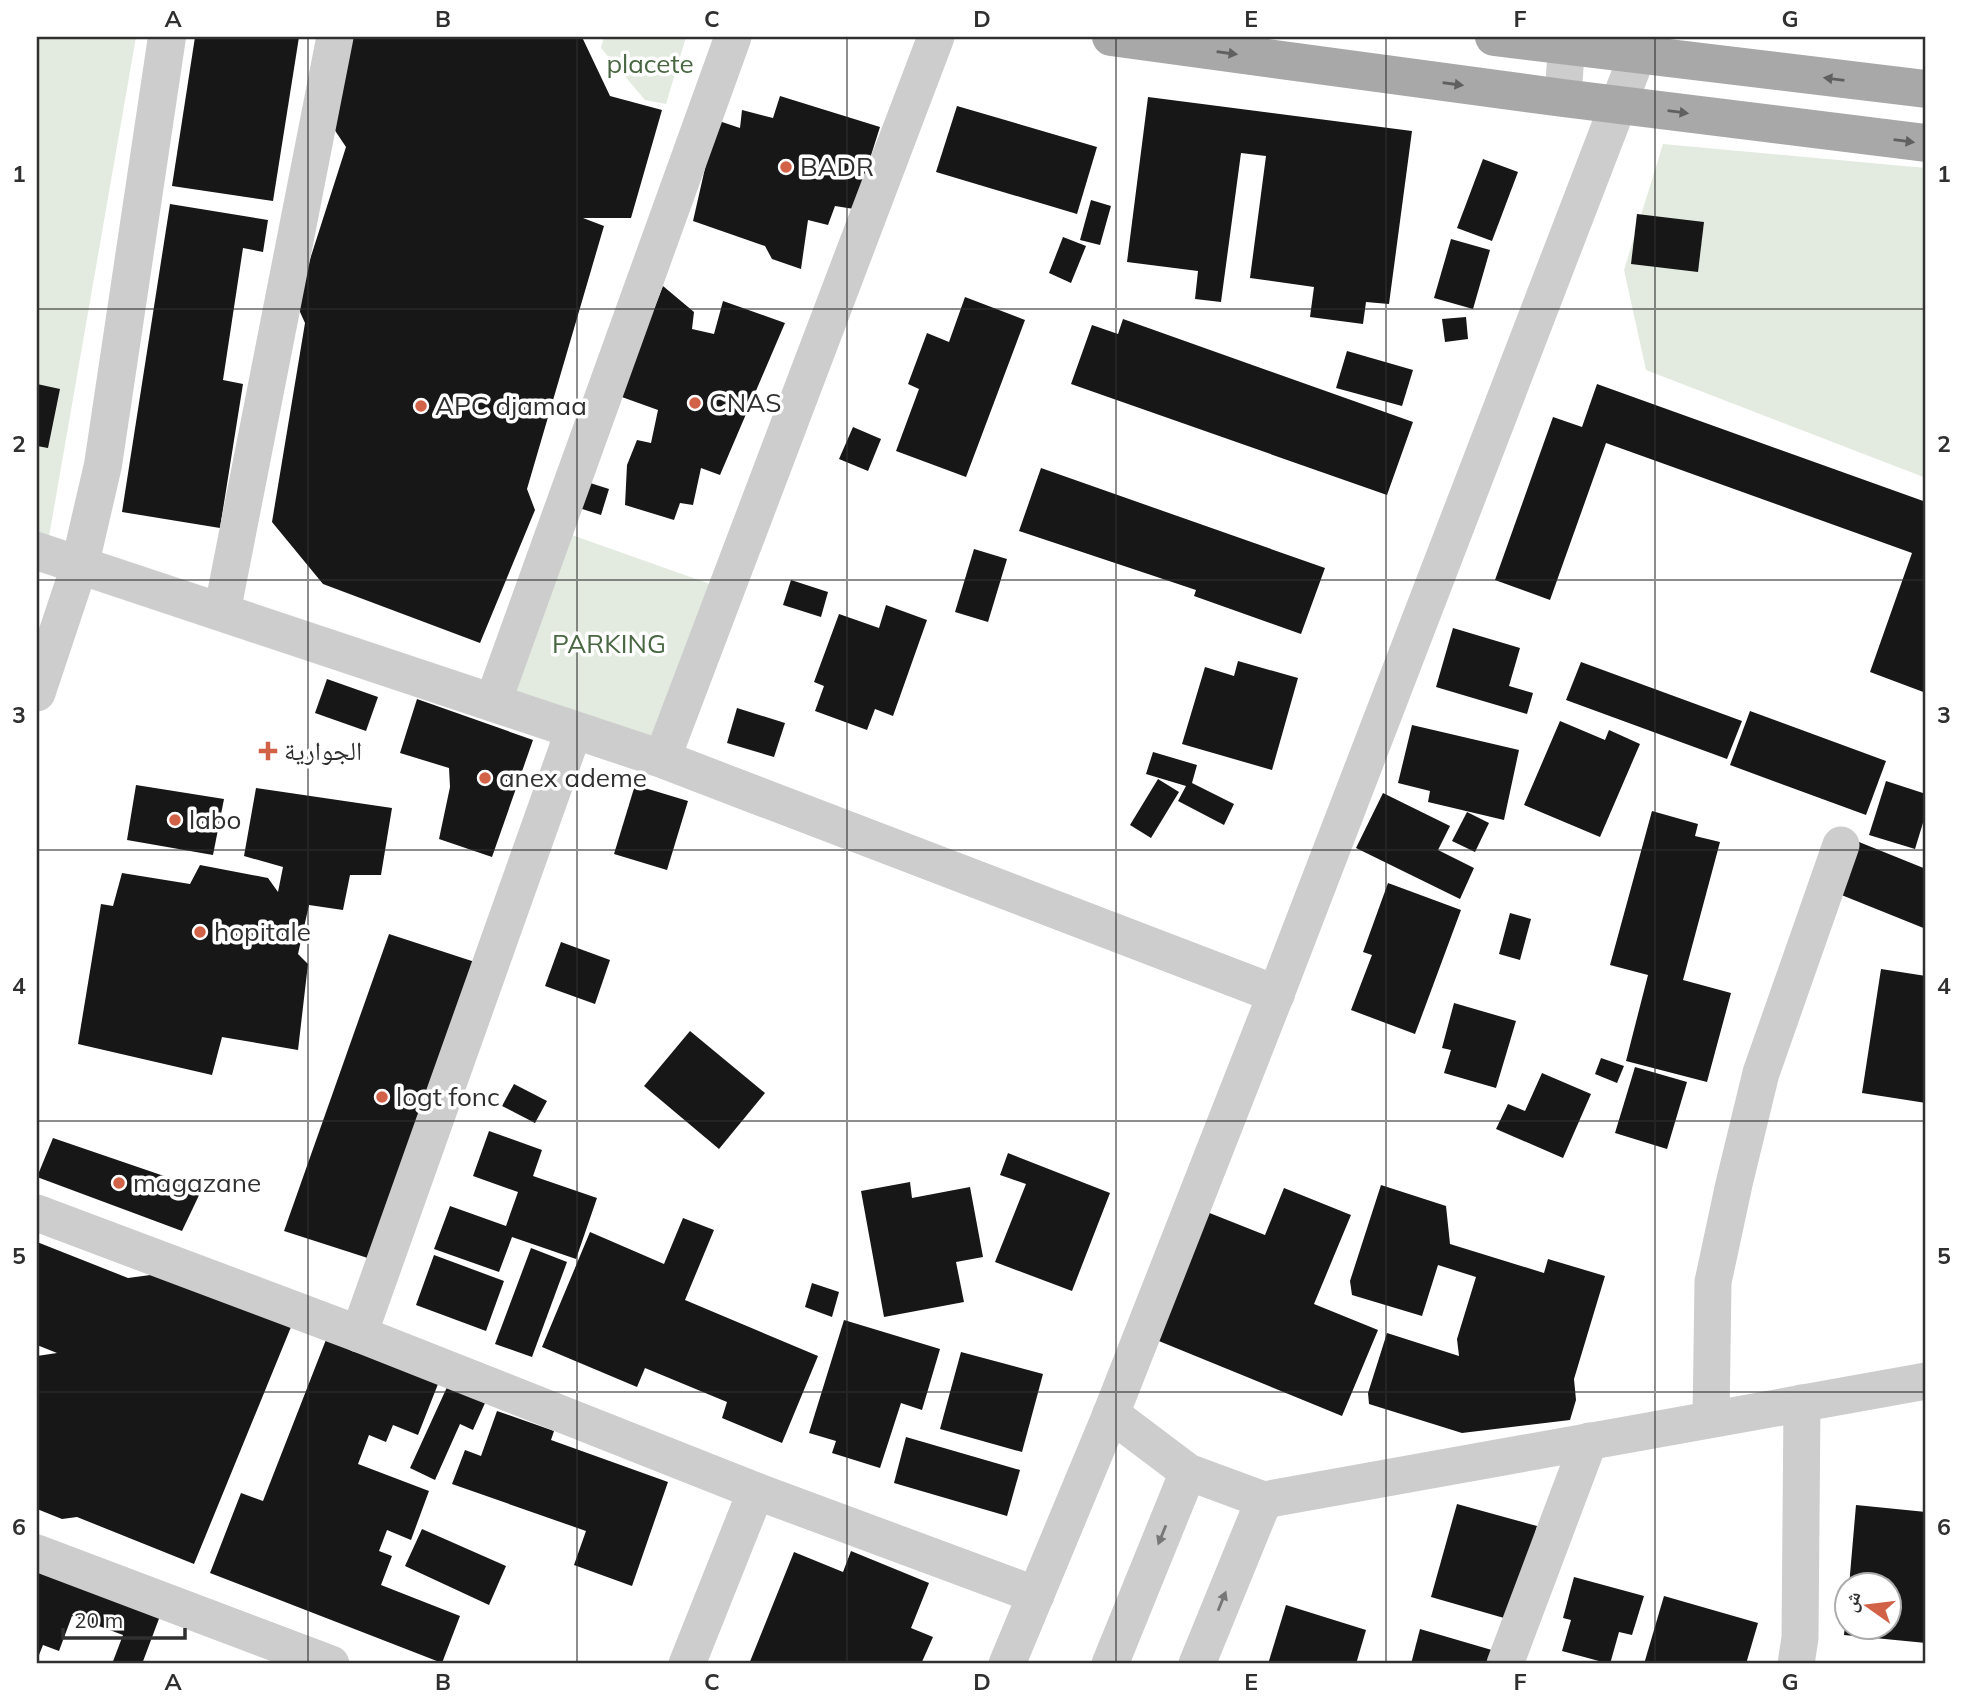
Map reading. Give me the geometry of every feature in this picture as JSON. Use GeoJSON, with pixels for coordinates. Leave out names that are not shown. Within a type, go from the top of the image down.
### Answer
{"type":"FeatureCollection","features":[{"type":"Feature","properties":{"kind":"main road"},"geometry":{"type":"LineString","coordinates":[[1111,37],[1563,99],[1926,143]]}},
{"type":"Feature","properties":{"kind":"main road"},"geometry":{"type":"LineString","coordinates":[[1493,37],[1567,42],[1637,56],[1926,89]]}},
{"type":"Feature","properties":{"kind":"street"},"geometry":{"type":"LineString","coordinates":[[37,693],[80,564],[103,465],[167,37]]}},
{"type":"Feature","properties":{"kind":"street"},"geometry":{"type":"LineString","coordinates":[[222,612],[335,37]]}},
{"type":"Feature","properties":{"kind":"street"},"geometry":{"type":"LineString","coordinates":[[493,702],[733,37]]}},
{"type":"Feature","properties":{"kind":"street"},"geometry":{"type":"LineString","coordinates":[[662,759],[936,37]]}},
{"type":"Feature","properties":{"kind":"street"},"geometry":{"type":"LineString","coordinates":[[1563,99],[1567,42]]}},
{"type":"Feature","properties":{"kind":"street"},"geometry":{"type":"LineString","coordinates":[[1007,1664],[1111,1414],[1276,994],[1637,56]]}},
{"type":"Feature","properties":{"kind":"street"},"geometry":{"type":"LineString","coordinates":[[37,551],[662,759],[1276,994]]}},
{"type":"Feature","properties":{"kind":"street"},"geometry":{"type":"LineString","coordinates":[[359,1334],[574,730]]}},
{"type":"Feature","properties":{"kind":"street"},"geometry":{"type":"LineString","coordinates":[[1711,1419],[1713,1282],[1734,1184],[1761,1073],[1841,845]]}},
{"type":"Feature","properties":{"kind":"street"},"geometry":{"type":"LineString","coordinates":[[37,1213],[359,1334],[755,1491],[1036,1595]]}},
{"type":"Feature","properties":{"kind":"street"},"geometry":{"type":"LineString","coordinates":[[1111,1414],[1188,1472],[1264,1500],[1926,1381]]}},
{"type":"Feature","properties":{"kind":"street"},"geometry":{"type":"LineString","coordinates":[[1796,1664],[1800,1638],[1802,1403]]}},
{"type":"Feature","properties":{"kind":"street"},"geometry":{"type":"LineString","coordinates":[[1505,1664],[1589,1441]]}},
{"type":"Feature","properties":{"kind":"street"},"geometry":{"type":"LineString","coordinates":[[1110,1664],[1188,1472]]}},
{"type":"Feature","properties":{"kind":"street"},"geometry":{"type":"LineString","coordinates":[[687,1664],[755,1491]]}},
{"type":"Feature","properties":{"kind":"street"},"geometry":{"type":"LineString","coordinates":[[1197,1664],[1264,1500]]}},
{"type":"Feature","properties":{"kind":"street"},"geometry":{"type":"LineString","coordinates":[[37,1553],[331,1664]]}},
{"type":"Feature","properties":{"kind":"green space"},"geometry":{"type":"Polygon","coordinates":[[[37,37],[136,37],[46,554],[37,551],[37,37]]]}},
{"type":"Feature","properties":{"kind":"green space","name":"placete"},"geometry":{"type":"Polygon","coordinates":[[[604,37],[686,37],[666,104],[645,100],[601,48],[604,37]]]}},
{"type":"Feature","properties":{"kind":"green space"},"geometry":{"type":"Polygon","coordinates":[[[1663,144],[1926,168],[1926,478],[1646,370],[1624,270],[1663,144]]]}},
{"type":"Feature","properties":{"kind":"green space","name":"PARKING"},"geometry":{"type":"Polygon","coordinates":[[[555,529],[727,590],[659,753],[497,702],[555,529]]]}},
{"type":"Feature","properties":{"kind":"building"},"geometry":{"type":"Polygon","coordinates":[[[195,37],[299,37],[273,201],[172,186],[195,37]]]}},
{"type":"Feature","properties":{"kind":"building","name":"APC djamaa"},"geometry":{"type":"Polygon","coordinates":[[[351,37],[582,37],[610,96],[662,110],[631,218],[583,218],[604,226],[527,489],[535,510],[480,643],[323,584],[272,522],[305,323],[296,303],[346,147],[330,123],[351,37]]]}},
{"type":"Feature","properties":{"kind":"building","name":"BADR"},"geometry":{"type":"Polygon","coordinates":[[[780,96],[880,127],[854,209],[835,206],[828,225],[808,220],[801,269],[772,259],[765,246],[693,221],[716,120],[740,128],[742,110],[773,118],[780,96]]]}},
{"type":"Feature","properties":{"kind":"building"},"geometry":{"type":"Polygon","coordinates":[[[1148,97],[1412,131],[1389,304],[1366,302],[1363,324],[1310,317],[1314,287],[1250,278],[1266,156],[1241,153],[1221,302],[1195,299],[1198,271],[1127,262],[1148,97]]]}},
{"type":"Feature","properties":{"kind":"building"},"geometry":{"type":"Polygon","coordinates":[[[957,106],[1097,147],[1077,214],[936,172],[957,106]]]}},
{"type":"Feature","properties":{"kind":"building"},"geometry":{"type":"Polygon","coordinates":[[[1483,159],[1518,172],[1492,241],[1457,228],[1483,159]]]}},
{"type":"Feature","properties":{"kind":"building"},"geometry":{"type":"Polygon","coordinates":[[[1091,200],[1111,206],[1100,245],[1080,240],[1091,200]]]}},
{"type":"Feature","properties":{"kind":"building"},"geometry":{"type":"Polygon","coordinates":[[[170,204],[268,220],[263,252],[243,248],[223,380],[243,384],[220,528],[122,512],[170,204]]]}},
{"type":"Feature","properties":{"kind":"building"},"geometry":{"type":"Polygon","coordinates":[[[1637,214],[1704,222],[1698,272],[1631,264],[1637,214]]]}},
{"type":"Feature","properties":{"kind":"building"},"geometry":{"type":"Polygon","coordinates":[[[1063,237],[1086,246],[1071,283],[1049,273],[1063,237]]]}},
{"type":"Feature","properties":{"kind":"building"},"geometry":{"type":"Polygon","coordinates":[[[1451,239],[1490,250],[1473,309],[1434,298],[1451,239]]]}},
{"type":"Feature","properties":{"kind":"building","name":"CNAS"},"geometry":{"type":"Polygon","coordinates":[[[663,286],[694,312],[692,329],[714,334],[723,301],[785,323],[720,475],[701,468],[693,505],[680,503],[674,520],[625,505],[627,465],[637,440],[651,443],[658,410],[619,396],[663,286]]]}},
{"type":"Feature","properties":{"kind":"building"},"geometry":{"type":"Polygon","coordinates":[[[965,297],[1025,320],[966,477],[896,451],[919,389],[908,384],[927,333],[949,342],[965,297]]]}},
{"type":"Feature","properties":{"kind":"building"},"geometry":{"type":"Polygon","coordinates":[[[1466,317],[1468,339],[1445,342],[1442,319],[1466,317]]]}},
{"type":"Feature","properties":{"kind":"building"},"geometry":{"type":"Polygon","coordinates":[[[1123,319],[1413,422],[1387,495],[1071,384],[1092,325],[1118,334],[1123,319]]]}},
{"type":"Feature","properties":{"kind":"building"},"geometry":{"type":"Polygon","coordinates":[[[1347,351],[1413,370],[1402,406],[1336,388],[1347,351]]]}},
{"type":"Feature","properties":{"kind":"building"},"geometry":{"type":"Polygon","coordinates":[[[37,384],[60,389],[48,448],[37,446],[37,384]]]}},
{"type":"Feature","properties":{"kind":"building"},"geometry":{"type":"Polygon","coordinates":[[[1597,384],[1926,502],[1926,693],[1870,672],[1912,553],[1606,443],[1550,600],[1495,580],[1553,417],[1582,427],[1597,384]]]}},
{"type":"Feature","properties":{"kind":"building"},"geometry":{"type":"Polygon","coordinates":[[[853,427],[881,439],[868,471],[839,459],[853,427]]]}},
{"type":"Feature","properties":{"kind":"building"},"geometry":{"type":"Polygon","coordinates":[[[1041,468],[1325,568],[1301,634],[1194,596],[1196,590],[1019,531],[1041,468]]]}},
{"type":"Feature","properties":{"kind":"building"},"geometry":{"type":"Polygon","coordinates":[[[587,482],[609,489],[601,515],[579,508],[587,482]]]}},
{"type":"Feature","properties":{"kind":"building"},"geometry":{"type":"Polygon","coordinates":[[[974,549],[1007,559],[988,622],[955,612],[974,549]]]}},
{"type":"Feature","properties":{"kind":"building"},"geometry":{"type":"Polygon","coordinates":[[[791,580],[828,592],[821,617],[783,605],[791,580]]]}},
{"type":"Feature","properties":{"kind":"building"},"geometry":{"type":"Polygon","coordinates":[[[886,605],[927,620],[893,716],[875,709],[867,730],[815,711],[824,686],[814,682],[839,614],[879,628],[886,605]]]}},
{"type":"Feature","properties":{"kind":"building"},"geometry":{"type":"Polygon","coordinates":[[[1453,628],[1520,648],[1509,686],[1533,693],[1527,714],[1436,687],[1453,628]]]}},
{"type":"Feature","properties":{"kind":"building"},"geometry":{"type":"Polygon","coordinates":[[[1238,661],[1298,678],[1272,770],[1182,744],[1205,667],[1234,676],[1238,661]]]}},
{"type":"Feature","properties":{"kind":"building"},"geometry":{"type":"Polygon","coordinates":[[[1581,662],[1742,721],[1727,759],[1566,700],[1581,662]]]}},
{"type":"Feature","properties":{"kind":"building"},"geometry":{"type":"Polygon","coordinates":[[[327,679],[378,697],[366,731],[315,713],[327,679]]]}},
{"type":"Feature","properties":{"kind":"building","name":"anex ademe"},"geometry":{"type":"Polygon","coordinates":[[[417,699],[533,740],[492,857],[439,839],[450,787],[449,768],[400,753],[417,699]]]}},
{"type":"Feature","properties":{"kind":"building"},"geometry":{"type":"Polygon","coordinates":[[[737,708],[785,723],[774,757],[727,743],[737,708]]]}},
{"type":"Feature","properties":{"kind":"building"},"geometry":{"type":"Polygon","coordinates":[[[1750,711],[1886,761],[1866,815],[1730,765],[1750,711]]]}},
{"type":"Feature","properties":{"kind":"building"},"geometry":{"type":"Polygon","coordinates":[[[1560,721],[1605,740],[1609,730],[1640,744],[1600,837],[1524,805],[1560,721]]]}},
{"type":"Feature","properties":{"kind":"building"},"geometry":{"type":"Polygon","coordinates":[[[1412,725],[1519,750],[1504,820],[1428,802],[1430,791],[1398,783],[1412,725]]]}},
{"type":"Feature","properties":{"kind":"building"},"geometry":{"type":"Polygon","coordinates":[[[1153,752],[1197,765],[1192,783],[1234,804],[1224,825],[1178,801],[1186,786],[1146,774],[1153,752]]]}},
{"type":"Feature","properties":{"kind":"building"},"geometry":{"type":"Polygon","coordinates":[[[1158,779],[1179,792],[1151,838],[1130,825],[1158,779]]]}},
{"type":"Feature","properties":{"kind":"building"},"geometry":{"type":"Polygon","coordinates":[[[1886,781],[1926,794],[1926,813],[1915,849],[1869,835],[1886,781]]]}},
{"type":"Feature","properties":{"kind":"building","name":"labo"},"geometry":{"type":"Polygon","coordinates":[[[136,785],[224,799],[213,855],[127,840],[136,785]]]}},
{"type":"Feature","properties":{"kind":"building"},"geometry":{"type":"Polygon","coordinates":[[[635,785],[688,801],[667,870],[614,854],[635,785]]]}},
{"type":"Feature","properties":{"kind":"building","name":"hopitale"},"geometry":{"type":"Polygon","coordinates":[[[256,788],[392,808],[381,875],[350,875],[343,910],[309,905],[298,954],[308,964],[298,1050],[222,1037],[212,1075],[78,1044],[101,904],[113,906],[122,873],[190,884],[200,865],[268,878],[278,892],[283,867],[244,856],[256,788]]]}},
{"type":"Feature","properties":{"kind":"building"},"geometry":{"type":"Polygon","coordinates":[[[1383,793],[1450,826],[1438,850],[1474,868],[1460,899],[1356,848],[1383,793]]]}},
{"type":"Feature","properties":{"kind":"building"},"geometry":{"type":"Polygon","coordinates":[[[1652,811],[1698,824],[1695,836],[1720,842],[1683,980],[1731,993],[1707,1082],[1626,1061],[1648,975],[1610,965],[1652,811]]]}},
{"type":"Feature","properties":{"kind":"building"},"geometry":{"type":"Polygon","coordinates":[[[1467,812],[1489,823],[1475,852],[1452,841],[1467,812]]]}},
{"type":"Feature","properties":{"kind":"building"},"geometry":{"type":"Polygon","coordinates":[[[1859,842],[1926,869],[1926,929],[1839,894],[1859,842]]]}},
{"type":"Feature","properties":{"kind":"building"},"geometry":{"type":"Polygon","coordinates":[[[1388,883],[1461,910],[1415,1034],[1351,1010],[1372,955],[1363,952],[1388,883]]]}},
{"type":"Feature","properties":{"kind":"building"},"geometry":{"type":"Polygon","coordinates":[[[1510,913],[1531,919],[1520,960],[1499,954],[1510,913]]]}},
{"type":"Feature","properties":{"kind":"building","name":"logt fonc"},"geometry":{"type":"Polygon","coordinates":[[[389,934],[478,963],[377,1261],[284,1231],[389,934]]]}},
{"type":"Feature","properties":{"kind":"building"},"geometry":{"type":"Polygon","coordinates":[[[561,942],[610,960],[595,1004],[545,986],[561,942]]]}},
{"type":"Feature","properties":{"kind":"building"},"geometry":{"type":"Polygon","coordinates":[[[1881,969],[1926,976],[1926,1103],[1862,1093],[1881,969]]]}},
{"type":"Feature","properties":{"kind":"building"},"geometry":{"type":"Polygon","coordinates":[[[1454,1003],[1516,1021],[1496,1088],[1444,1073],[1451,1050],[1442,1048],[1454,1003]]]}},
{"type":"Feature","properties":{"kind":"building"},"geometry":{"type":"Polygon","coordinates":[[[690,1031],[765,1093],[719,1149],[644,1086],[690,1031]]]}},
{"type":"Feature","properties":{"kind":"building"},"geometry":{"type":"Polygon","coordinates":[[[1601,1058],[1624,1066],[1617,1083],[1595,1074],[1601,1058]]]}},
{"type":"Feature","properties":{"kind":"building"},"geometry":{"type":"Polygon","coordinates":[[[1635,1067],[1687,1082],[1667,1149],[1615,1133],[1635,1067]]]}},
{"type":"Feature","properties":{"kind":"building"},"geometry":{"type":"Polygon","coordinates":[[[1542,1073],[1591,1094],[1563,1158],[1496,1129],[1508,1104],[1525,1111],[1542,1073]]]}},
{"type":"Feature","properties":{"kind":"building"},"geometry":{"type":"Polygon","coordinates":[[[514,1084],[547,1101],[535,1123],[502,1106],[514,1084]]]}},
{"type":"Feature","properties":{"kind":"building"},"geometry":{"type":"Polygon","coordinates":[[[489,1131],[542,1150],[533,1176],[597,1198],[576,1259],[512,1237],[499,1272],[434,1249],[450,1206],[506,1226],[518,1192],[473,1176],[489,1131]]]}},
{"type":"Feature","properties":{"kind":"building","name":"magazane"},"geometry":{"type":"Polygon","coordinates":[[[53,1138],[202,1189],[182,1231],[37,1177],[53,1138]]]}},
{"type":"Feature","properties":{"kind":"building"},"geometry":{"type":"Polygon","coordinates":[[[1008,1153],[1110,1193],[1072,1291],[995,1262],[1026,1184],[1000,1175],[1008,1153]]]}},
{"type":"Feature","properties":{"kind":"building"},"geometry":{"type":"Polygon","coordinates":[[[910,1182],[912,1198],[970,1187],[983,1257],[956,1262],[964,1302],[884,1317],[861,1191],[910,1182]]]}},
{"type":"Feature","properties":{"kind":"building"},"geometry":{"type":"Polygon","coordinates":[[[1381,1185],[1446,1206],[1450,1244],[1544,1273],[1548,1259],[1605,1276],[1574,1379],[1576,1400],[1570,1420],[1462,1433],[1369,1404],[1368,1393],[1387,1333],[1459,1356],[1457,1339],[1476,1277],[1438,1265],[1422,1316],[1352,1295],[1350,1281],[1381,1185]]]}},
{"type":"Feature","properties":{"kind":"building"},"geometry":{"type":"Polygon","coordinates":[[[1284,1188],[1351,1215],[1314,1304],[1378,1330],[1342,1416],[1149,1337],[1202,1210],[1265,1235],[1284,1188]]]}},
{"type":"Feature","properties":{"kind":"building"},"geometry":{"type":"Polygon","coordinates":[[[683,1218],[714,1230],[685,1300],[818,1356],[782,1443],[722,1418],[727,1402],[645,1368],[637,1387],[542,1347],[590,1232],[664,1264],[683,1218]]]}},
{"type":"Feature","properties":{"kind":"building"},"geometry":{"type":"Polygon","coordinates":[[[37,1242],[128,1278],[158,1274],[291,1327],[194,1564],[77,1517],[62,1519],[37,1509],[37,1356],[57,1353],[37,1345],[37,1242]]]}},
{"type":"Feature","properties":{"kind":"building"},"geometry":{"type":"Polygon","coordinates":[[[531,1248],[567,1262],[532,1357],[495,1344],[531,1248]]]}},
{"type":"Feature","properties":{"kind":"building"},"geometry":{"type":"Polygon","coordinates":[[[434,1255],[504,1281],[486,1331],[416,1305],[434,1255]]]}},
{"type":"Feature","properties":{"kind":"building"},"geometry":{"type":"Polygon","coordinates":[[[812,1283],[839,1292],[832,1317],[805,1307],[812,1283]]]}},
{"type":"Feature","properties":{"kind":"building"},"geometry":{"type":"Polygon","coordinates":[[[844,1320],[940,1349],[922,1410],[901,1403],[880,1468],[832,1453],[836,1441],[809,1433],[844,1320]]]}},
{"type":"Feature","properties":{"kind":"building"},"geometry":{"type":"Polygon","coordinates":[[[329,1332],[438,1384],[418,1435],[393,1425],[386,1442],[369,1435],[358,1464],[429,1491],[411,1540],[387,1530],[379,1551],[392,1556],[381,1585],[460,1616],[442,1663],[210,1573],[241,1493],[263,1501],[329,1332]]]}},
{"type":"Feature","properties":{"kind":"building"},"geometry":{"type":"Polygon","coordinates":[[[961,1352],[1043,1374],[1022,1452],[940,1429],[961,1352]]]}},
{"type":"Feature","properties":{"kind":"building"},"geometry":{"type":"Polygon","coordinates":[[[448,1385],[485,1403],[473,1430],[460,1424],[435,1480],[410,1468],[448,1385]]]}},
{"type":"Feature","properties":{"kind":"building"},"geometry":{"type":"Polygon","coordinates":[[[497,1411],[554,1431],[551,1440],[668,1482],[632,1586],[574,1565],[586,1531],[452,1484],[465,1450],[481,1456],[497,1411]]]}},
{"type":"Feature","properties":{"kind":"building"},"geometry":{"type":"Polygon","coordinates":[[[906,1437],[1020,1470],[1007,1516],[894,1483],[906,1437]]]}},
{"type":"Feature","properties":{"kind":"building"},"geometry":{"type":"Polygon","coordinates":[[[1457,1504],[1537,1526],[1511,1620],[1431,1597],[1457,1504]]]}},
{"type":"Feature","properties":{"kind":"building"},"geometry":{"type":"Polygon","coordinates":[[[1856,1505],[1926,1512],[1926,1643],[1904,1641],[1904,1572],[1850,1572],[1856,1505]]]}},
{"type":"Feature","properties":{"kind":"building"},"geometry":{"type":"Polygon","coordinates":[[[422,1529],[506,1566],[489,1605],[405,1566],[422,1529]]]}},
{"type":"Feature","properties":{"kind":"building"},"geometry":{"type":"Polygon","coordinates":[[[851,1551],[929,1583],[911,1628],[933,1637],[921,1664],[749,1664],[794,1552],[843,1572],[851,1551]]]}},
{"type":"Feature","properties":{"kind":"building"},"geometry":{"type":"Polygon","coordinates":[[[37,1553],[166,1600],[142,1664],[112,1664],[123,1635],[72,1616],[59,1651],[43,1645],[37,1660],[37,1553]]]}},
{"type":"Feature","properties":{"kind":"building"},"geometry":{"type":"Polygon","coordinates":[[[1574,1577],[1644,1596],[1632,1635],[1619,1632],[1610,1664],[1562,1651],[1571,1620],[1563,1618],[1574,1577]]]}},
{"type":"Feature","properties":{"kind":"building"},"geometry":{"type":"Polygon","coordinates":[[[1664,1596],[1758,1623],[1746,1664],[1644,1664],[1664,1596]]]}},
{"type":"Feature","properties":{"kind":"building"},"geometry":{"type":"Polygon","coordinates":[[[1286,1605],[1366,1630],[1356,1664],[1268,1664],[1286,1605]]]}},
{"type":"Feature","properties":{"kind":"building"},"geometry":{"type":"Polygon","coordinates":[[[1420,1629],[1502,1653],[1499,1664],[1411,1664],[1420,1629]]]}},
{"type":"Feature","properties":{"kind":"place","name":"BADR"},"geometry":{"type":"Point","coordinates":[786,167]}},
{"type":"Feature","properties":{"kind":"place","name":"CNAS"},"geometry":{"type":"Point","coordinates":[695,403]}},
{"type":"Feature","properties":{"kind":"place","name":"APC djamaa"},"geometry":{"type":"Point","coordinates":[421,406]}},
{"type":"Feature","properties":{"kind":"place","name":"الجوارية"},"geometry":{"type":"Point","coordinates":[268,751]}},
{"type":"Feature","properties":{"kind":"place","name":"anex ademe"},"geometry":{"type":"Point","coordinates":[485,778]}},
{"type":"Feature","properties":{"kind":"place","name":"labo"},"geometry":{"type":"Point","coordinates":[175,820]}},
{"type":"Feature","properties":{"kind":"place","name":"hopitale"},"geometry":{"type":"Point","coordinates":[200,932]}},
{"type":"Feature","properties":{"kind":"place","name":"logt fonc"},"geometry":{"type":"Point","coordinates":[382,1097]}},
{"type":"Feature","properties":{"kind":"place","name":"magazane"},"geometry":{"type":"Point","coordinates":[119,1183]}}]}
